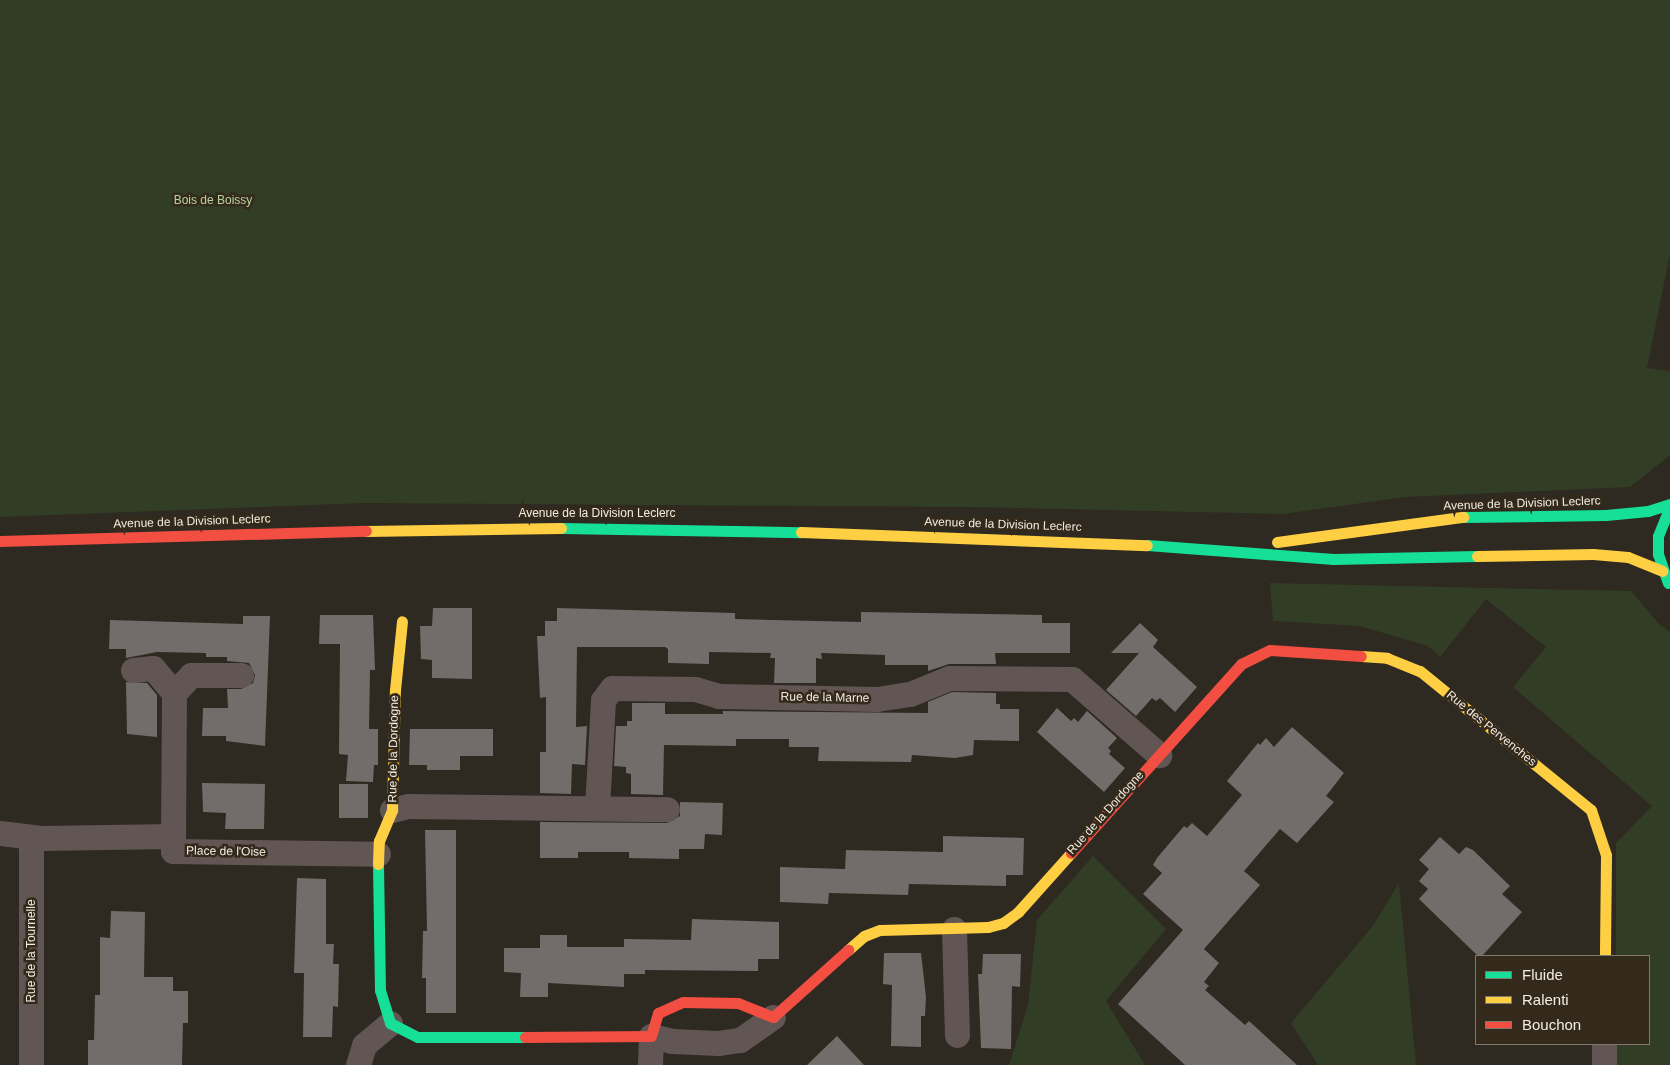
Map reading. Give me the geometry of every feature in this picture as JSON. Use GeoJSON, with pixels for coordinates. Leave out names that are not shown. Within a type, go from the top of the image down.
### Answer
{"type":"FeatureCollection","features":[{"type":"Feature","properties":{"kind":"main road","name":"Avenue de la Division Leclerc"},"geometry":{"type":"LineString","coordinates":[[1195,547],[1329,537],[1461,517],[1606,515],[1648,511],[1670,505]]}},
{"type":"Feature","properties":{"kind":"main road"},"geometry":{"type":"LineString","coordinates":[[1670,505],[1658,536],[1662,571],[1670,587]]}},
{"type":"Feature","properties":{"kind":"main road","name":"Avenue de la Division Leclerc"},"geometry":{"type":"LineString","coordinates":[[0,541],[463,528],[702,528],[1195,547],[1333,559],[1456,554],[1616,555],[1638,560],[1662,571]]}},
{"type":"Feature","properties":{"kind":"main road","name":"Rue de la Dordogne"},"geometry":{"type":"LineString","coordinates":[[402,621],[395,690],[392,810],[379,841],[378,854],[380,990],[390,1023],[418,1037],[651,1036]]}},
{"type":"Feature","properties":{"kind":"main road","name":"Rue des Pervenches"},"geometry":{"type":"LineString","coordinates":[[1241,664],[1270,650],[1284,649],[1387,658],[1420,671],[1591,810],[1606,854],[1605,955]]}},
{"type":"Feature","properties":{"kind":"main road","name":"Rue de la Dordogne"},"geometry":{"type":"LineString","coordinates":[[774,1017],[864,936],[880,930],[988,928],[1003,923],[1018,912],[1241,664]]}},
{"type":"Feature","properties":{"kind":"main road"},"geometry":{"type":"LineString","coordinates":[[651,1036],[658,1013],[683,1002],[738,1003],[774,1017]]}},
{"type":"Feature","properties":{"kind":"street"},"geometry":{"type":"LineString","coordinates":[[133,670],[153,668],[174,693],[192,675],[241,675]]}},
{"type":"Feature","properties":{"kind":"street","name":"Rue de la Marne"},"geometry":{"type":"LineString","coordinates":[[597,808],[603,700],[612,688],[695,689],[719,696],[877,699],[910,694],[949,678],[1072,679],[1159,755]]}},
{"type":"Feature","properties":{"kind":"street","name":"Place de l'Oise"},"geometry":{"type":"LineString","coordinates":[[174,693],[173,851],[378,854]]}},
{"type":"Feature","properties":{"kind":"street"},"geometry":{"type":"LineString","coordinates":[[392,810],[408,806],[667,809]]}},
{"type":"Feature","properties":{"kind":"street"},"geometry":{"type":"LineString","coordinates":[[0,833],[35,838],[173,836]]}},
{"type":"Feature","properties":{"kind":"street","name":"Rue de la Tournelle"},"geometry":{"type":"LineString","coordinates":[[31,1065],[35,838]]}},
{"type":"Feature","properties":{"kind":"street"},"geometry":{"type":"LineString","coordinates":[[954,929],[957,1035]]}},
{"type":"Feature","properties":{"kind":"street","name":"Rue de la Dordogne"},"geometry":{"type":"LineString","coordinates":[[651,1036],[672,1041],[718,1043],[740,1040],[774,1017]]}},
{"type":"Feature","properties":{"kind":"street"},"geometry":{"type":"LineString","coordinates":[[358,1065],[364,1045],[390,1023]]}},
{"type":"Feature","properties":{"kind":"street"},"geometry":{"type":"LineString","coordinates":[[650,1065],[651,1036]]}},
{"type":"Feature","properties":{"kind":"street"},"geometry":{"type":"LineString","coordinates":[[1604,1045],[1604,1065]]}},
{"type":"Feature","properties":{"kind":"green space","name":"Bois de Boissy"},"geometry":{"type":"Polygon","coordinates":[[[0,0],[1670,0],[1670,254],[1647,368],[1670,371],[1670,455],[1630,487],[1405,497],[1283,514],[971,507],[364,503],[0,517],[0,0]]]}},
{"type":"Feature","properties":{"kind":"green space"},"geometry":{"type":"Polygon","coordinates":[[[1270,583],[1631,591],[1660,625],[1670,632],[1670,1065],[1616,1065],[1616,1045],[1650,1045],[1650,955],[1616,955],[1616,843],[1652,806],[1513,687],[1546,647],[1486,599],[1440,657],[1428,646],[1360,626],[1273,621],[1270,583]]]}},
{"type":"Feature","properties":{"kind":"green space"},"geometry":{"type":"Polygon","coordinates":[[[1093,856],[1166,929],[1106,1001],[1145,1065],[1009,1065],[1028,1005],[1037,920],[1093,856]]]}},
{"type":"Feature","properties":{"kind":"green space"},"geometry":{"type":"Polygon","coordinates":[[[1399,883],[1416,1065],[1318,1065],[1291,1023],[1372,927],[1399,883]]]}},
{"type":"Feature","properties":{"kind":"building"},"geometry":{"type":"Polygon","coordinates":[[[433,608],[472,608],[472,679],[432,678],[432,660],[421,659],[420,626],[432,626],[433,608]]]}},
{"type":"Feature","properties":{"kind":"building"},"geometry":{"type":"Polygon","coordinates":[[[557,608],[735,613],[735,619],[861,622],[861,612],[1042,615],[1042,623],[1070,623],[1070,653],[995,653],[996,664],[949,664],[928,671],[928,665],[885,665],[885,655],[821,653],[822,659],[816,658],[816,683],[774,683],[775,658],[770,658],[771,653],[709,652],[709,664],[668,663],[668,649],[665,647],[577,647],[576,727],[587,726],[585,765],[572,764],[571,794],[540,793],[540,752],[546,752],[546,697],[540,698],[537,636],[545,636],[545,621],[557,621],[557,608]]]}},
{"type":"Feature","properties":{"kind":"building"},"geometry":{"type":"Polygon","coordinates":[[[320,615],[373,615],[375,670],[370,670],[369,729],[378,729],[378,765],[374,765],[373,782],[346,781],[348,755],[339,754],[340,644],[319,644],[320,615]]]}},
{"type":"Feature","properties":{"kind":"building"},"geometry":{"type":"Polygon","coordinates":[[[243,616],[270,616],[265,746],[226,741],[226,736],[202,736],[203,708],[228,708],[227,689],[241,689],[253,683],[255,675],[249,663],[227,661],[227,657],[206,657],[206,653],[157,652],[126,658],[126,649],[109,649],[110,620],[243,624],[243,616]]]}},
{"type":"Feature","properties":{"kind":"building"},"geometry":{"type":"Polygon","coordinates":[[[1140,623],[1158,640],[1153,647],[1197,687],[1175,712],[1160,698],[1156,701],[1152,698],[1136,716],[1106,690],[1139,653],[1111,653],[1140,623]]]}},
{"type":"Feature","properties":{"kind":"building"},"geometry":{"type":"Polygon","coordinates":[[[126,682],[147,683],[157,695],[157,737],[127,734],[126,682]]]}},
{"type":"Feature","properties":{"kind":"building"},"geometry":{"type":"Polygon","coordinates":[[[952,692],[996,693],[996,704],[1000,704],[1000,709],[1019,709],[1019,741],[974,740],[973,755],[955,758],[912,755],[911,762],[818,761],[819,747],[789,747],[789,739],[736,739],[736,746],[664,745],[663,795],[631,794],[631,774],[626,773],[626,767],[614,766],[616,726],[627,726],[627,721],[632,721],[632,703],[665,703],[665,714],[723,714],[723,711],[928,713],[928,702],[952,692]]]}},
{"type":"Feature","properties":{"kind":"building"},"geometry":{"type":"Polygon","coordinates":[[[1057,708],[1071,721],[1074,718],[1078,722],[1087,711],[1117,738],[1108,748],[1111,751],[1109,754],[1125,768],[1104,792],[1037,732],[1057,708]]]}},
{"type":"Feature","properties":{"kind":"building"},"geometry":{"type":"Polygon","coordinates":[[[1292,727],[1344,773],[1326,796],[1334,802],[1297,843],[1280,829],[1244,871],[1260,885],[1204,949],[1219,963],[1204,982],[1209,986],[1205,990],[1245,1025],[1249,1021],[1297,1065],[1185,1065],[1118,1004],[1183,930],[1143,894],[1162,873],[1153,865],[1157,858],[1184,826],[1187,828],[1192,823],[1207,836],[1242,795],[1227,781],[1258,743],[1260,745],[1266,738],[1274,747],[1292,727]]]}},
{"type":"Feature","properties":{"kind":"building"},"geometry":{"type":"Polygon","coordinates":[[[410,729],[493,729],[493,756],[460,756],[460,770],[427,770],[427,765],[409,765],[410,729]]]}},
{"type":"Feature","properties":{"kind":"building"},"geometry":{"type":"Polygon","coordinates":[[[202,783],[265,784],[264,829],[225,829],[226,813],[203,812],[202,783]]]}},
{"type":"Feature","properties":{"kind":"building"},"geometry":{"type":"Polygon","coordinates":[[[339,784],[368,784],[368,818],[339,818],[339,784]]]}},
{"type":"Feature","properties":{"kind":"building"},"geometry":{"type":"Polygon","coordinates":[[[680,802],[723,803],[722,835],[705,834],[704,849],[679,849],[679,859],[629,858],[629,852],[578,852],[578,858],[540,858],[540,822],[667,823],[680,816],[680,802]]]}},
{"type":"Feature","properties":{"kind":"building"},"geometry":{"type":"Polygon","coordinates":[[[425,830],[456,830],[456,1013],[426,1013],[426,978],[422,978],[423,931],[427,931],[425,830]]]}},
{"type":"Feature","properties":{"kind":"building"},"geometry":{"type":"Polygon","coordinates":[[[943,836],[1024,838],[1023,875],[1006,875],[1006,886],[909,884],[908,895],[829,893],[828,904],[780,902],[780,867],[845,869],[846,850],[943,852],[943,836]]]}},
{"type":"Feature","properties":{"kind":"building"},"geometry":{"type":"Polygon","coordinates":[[[1440,837],[1459,854],[1466,847],[1473,850],[1510,886],[1502,894],[1522,912],[1483,955],[1477,955],[1419,899],[1428,889],[1419,881],[1429,869],[1419,860],[1440,837]]]}},
{"type":"Feature","properties":{"kind":"building"},"geometry":{"type":"Polygon","coordinates":[[[297,878],[326,879],[326,944],[334,944],[333,964],[339,964],[338,1007],[333,1006],[332,1037],[303,1037],[304,973],[294,973],[297,878]]]}},
{"type":"Feature","properties":{"kind":"building"},"geometry":{"type":"Polygon","coordinates":[[[111,911],[145,912],[144,977],[173,977],[173,991],[188,991],[188,1023],[183,1023],[182,1065],[88,1065],[88,1040],[94,1040],[95,995],[100,995],[100,937],[110,938],[111,911]]]}},
{"type":"Feature","properties":{"kind":"building"},"geometry":{"type":"Polygon","coordinates":[[[692,919],[779,922],[779,959],[758,959],[758,971],[645,970],[645,974],[624,974],[624,987],[548,983],[548,997],[520,997],[521,973],[504,972],[504,948],[540,948],[540,935],[567,935],[567,947],[624,947],[624,939],[691,940],[692,919]]]}},
{"type":"Feature","properties":{"kind":"building"},"geometry":{"type":"Polygon","coordinates":[[[884,953],[921,953],[926,997],[925,1016],[921,1016],[921,1047],[891,1046],[892,985],[883,984],[884,953]]]}},
{"type":"Feature","properties":{"kind":"building"},"geometry":{"type":"Polygon","coordinates":[[[983,954],[1021,954],[1020,987],[1012,986],[1011,1049],[981,1048],[978,974],[982,974],[983,954]]]}},
{"type":"Feature","properties":{"kind":"building"},"geometry":{"type":"Polygon","coordinates":[[[837,1036],[864,1065],[807,1065],[837,1036]]]}},
{"type":"Feature","properties":{"kind":"traffic: fast"},"geometry":{"type":"LineString","coordinates":[[1463,517],[1606,515],[1648,511],[1670,504]]}},
{"type":"Feature","properties":{"kind":"traffic: fast"},"geometry":{"type":"LineString","coordinates":[[1668,583],[1658,554],[1658,536],[1670,506]]}},
{"type":"Feature","properties":{"kind":"traffic: fast"},"geometry":{"type":"LineString","coordinates":[[561,528],[801,532]]}},
{"type":"Feature","properties":{"kind":"traffic: fast"},"geometry":{"type":"LineString","coordinates":[[1147,545],[1333,559],[1477,556]]}},
{"type":"Feature","properties":{"kind":"traffic: fast"},"geometry":{"type":"LineString","coordinates":[[378,864],[380,990],[390,1023],[418,1037],[525,1037]]}},
{"type":"Feature","properties":{"kind":"traffic: slow"},"geometry":{"type":"LineString","coordinates":[[1277,542],[1463,517]]}},
{"type":"Feature","properties":{"kind":"traffic: slow"},"geometry":{"type":"LineString","coordinates":[[366,531],[561,528]]}},
{"type":"Feature","properties":{"kind":"traffic: slow"},"geometry":{"type":"LineString","coordinates":[[801,532],[1147,545]]}},
{"type":"Feature","properties":{"kind":"traffic: slow"},"geometry":{"type":"LineString","coordinates":[[1477,556],[1593,554],[1628,557],[1662,571]]}},
{"type":"Feature","properties":{"kind":"traffic: slow"},"geometry":{"type":"LineString","coordinates":[[378,864],[379,841],[392,810],[395,690],[402,621]]}},
{"type":"Feature","properties":{"kind":"traffic: slow"},"geometry":{"type":"LineString","coordinates":[[1361,656],[1387,658],[1420,671],[1591,810],[1606,855],[1605,955]]}},
{"type":"Feature","properties":{"kind":"traffic: slow"},"geometry":{"type":"LineString","coordinates":[[848,950],[864,936],[880,930],[988,927],[1003,923],[1018,912],[1071,853]]}},
{"type":"Feature","properties":{"kind":"traffic: jam"},"geometry":{"type":"LineString","coordinates":[[0,541],[366,531]]}},
{"type":"Feature","properties":{"kind":"traffic: jam"},"geometry":{"type":"LineString","coordinates":[[1071,853],[1241,664],[1270,650],[1361,656]]}},
{"type":"Feature","properties":{"kind":"traffic: jam"},"geometry":{"type":"LineString","coordinates":[[525,1037],[651,1036],[658,1013],[683,1002],[738,1003],[773,1017],[848,950]]}}]}
